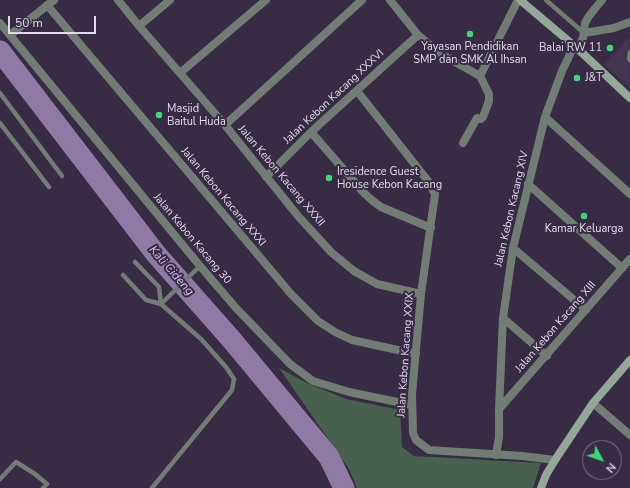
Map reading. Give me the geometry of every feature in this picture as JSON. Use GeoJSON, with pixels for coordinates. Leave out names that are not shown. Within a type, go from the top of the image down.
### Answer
{"type":"FeatureCollection","features":[{"type":"Feature","properties":{"kind":"street"},"geometry":{"type":"LineString","coordinates":[[10,35],[54,0]]}},
{"type":"Feature","properties":{"kind":"street","name":"Jalan Kebon Kacang XXXII"},"geometry":{"type":"LineString","coordinates":[[118,0],[138,26],[225,125],[298,216],[331,252],[354,271],[377,284],[421,294]]}},
{"type":"Feature","properties":{"kind":"street"},"geometry":{"type":"LineString","coordinates":[[138,26],[170,0]]}},
{"type":"Feature","properties":{"kind":"street"},"geometry":{"type":"LineString","coordinates":[[180,73],[266,0]]}},
{"type":"Feature","properties":{"kind":"street"},"geometry":{"type":"LineString","coordinates":[[225,125],[362,0]]}},
{"type":"Feature","properties":{"kind":"street"},"geometry":{"type":"LineString","coordinates":[[390,0],[418,35],[441,54],[480,76],[489,94],[489,101],[483,118],[477,118],[463,143]]}},
{"type":"Feature","properties":{"kind":"street"},"geometry":{"type":"LineString","coordinates":[[480,76],[519,0],[576,47],[630,97]]}},
{"type":"Feature","properties":{"kind":"street","name":"Jalan Kebon Kacang XIV"},"geometry":{"type":"LineString","coordinates":[[496,455],[499,438],[503,318],[513,248],[545,117],[562,71],[584,33],[589,16],[602,0]]}},
{"type":"Feature","properties":{"kind":"street","name":"Jalan Kebon Kacang XXXI"},"geometry":{"type":"LineString","coordinates":[[47,5],[291,294],[318,321],[352,340],[416,354]]}},
{"type":"Feature","properties":{"kind":"street"},"geometry":{"type":"LineString","coordinates":[[584,33],[614,28],[630,22]]}},
{"type":"Feature","properties":{"kind":"street","name":"Jalan Kebon Kacang 30"},"geometry":{"type":"LineString","coordinates":[[0,23],[200,266],[236,308],[290,364],[313,381],[349,392],[412,405]]}},
{"type":"Feature","properties":{"kind":"street","name":"Jalan Kebon Kacang XXXVI"},"geometry":{"type":"LineString","coordinates":[[266,177],[311,132],[418,35]]}},
{"type":"Feature","properties":{"kind":"street","name":"Jalan Kebon Kacang XXIX"},"geometry":{"type":"LineString","coordinates":[[357,91],[428,181],[435,194],[421,294],[412,405],[413,433],[416,440],[424,448],[429,450],[522,456],[555,460]]}},
{"type":"Feature","properties":{"kind":"street"},"geometry":{"type":"LineString","coordinates":[[545,117],[630,194]]}},
{"type":"Feature","properties":{"kind":"street"},"geometry":{"type":"LineString","coordinates":[[311,132],[365,194],[373,201],[382,207],[431,228]]}},
{"type":"Feature","properties":{"kind":"street"},"geometry":{"type":"LineString","coordinates":[[528,184],[622,268]]}},
{"type":"Feature","properties":{"kind":"street"},"geometry":{"type":"LineString","coordinates":[[513,248],[586,310]]}},
{"type":"Feature","properties":{"kind":"street","name":"Jalan Kebon Kacang XIII"},"geometry":{"type":"LineString","coordinates":[[499,409],[547,356],[630,259]]}},
{"type":"Feature","properties":{"kind":"street"},"geometry":{"type":"LineString","coordinates":[[503,318],[547,356]]}},
{"type":"Feature","properties":{"kind":"street"},"geometry":{"type":"LineString","coordinates":[[541,488],[555,460],[593,403],[630,360]]}},
{"type":"Feature","properties":{"kind":"street"},"geometry":{"type":"LineString","coordinates":[[593,403],[630,435]]}},
{"type":"Feature","properties":{"kind":"lane"},"geometry":{"type":"LineString","coordinates":[[546,0],[584,33]]}},
{"type":"Feature","properties":{"kind":"lane"},"geometry":{"type":"LineString","coordinates":[[630,52],[630,60]]}},
{"type":"Feature","properties":{"kind":"lane"},"geometry":{"type":"LineString","coordinates":[[0,93],[62,176]]}},
{"type":"Feature","properties":{"kind":"lane"},"geometry":{"type":"LineString","coordinates":[[0,123],[49,187]]}},
{"type":"Feature","properties":{"kind":"lane"},"geometry":{"type":"LineString","coordinates":[[135,262],[159,287],[161,304]]}},
{"type":"Feature","properties":{"kind":"lane"},"geometry":{"type":"LineString","coordinates":[[161,304],[200,266]]}},
{"type":"Feature","properties":{"kind":"lane"},"geometry":{"type":"LineString","coordinates":[[123,275],[146,300],[161,304],[202,339],[226,367],[234,379],[232,390],[152,488]]}},
{"type":"Feature","properties":{"kind":"lane"},"geometry":{"type":"LineString","coordinates":[[0,479],[16,462],[35,474],[47,484],[43,488]]}},
{"type":"Feature","properties":{"kind":"shaded area"},"geometry":{"type":"Polygon","coordinates":[[[630,36],[630,88],[604,65],[630,36]]]}},
{"type":"Feature","properties":{"kind":"green space"},"geometry":{"type":"Polygon","coordinates":[[[279,368],[307,383],[346,399],[400,410],[402,447],[414,456],[541,463],[533,488],[357,488],[349,469],[279,368]]]}},
{"type":"Feature","properties":{"kind":"waterway","name":"Kali Cideng"},"geometry":{"type":"LineString","coordinates":[[0,51],[156,254],[231,339],[329,457],[344,488]]}},
{"type":"Feature","properties":{"kind":"place","name":"Yayasan Pendidikan SMP dan SMK Al Ihsan"},"geometry":{"type":"Point","coordinates":[470,34]}},
{"type":"Feature","properties":{"kind":"place","name":"Balai RW 11"},"geometry":{"type":"Point","coordinates":[610,48]}},
{"type":"Feature","properties":{"kind":"place","name":"J&T"},"geometry":{"type":"Point","coordinates":[577,78]}},
{"type":"Feature","properties":{"kind":"place","name":"Masjid Baitul Huda"},"geometry":{"type":"Point","coordinates":[159,115]}},
{"type":"Feature","properties":{"kind":"place","name":"Iresidence Guest House Kebon Kacang"},"geometry":{"type":"Point","coordinates":[329,178]}},
{"type":"Feature","properties":{"kind":"place","name":"Kamar Keluarga"},"geometry":{"type":"Point","coordinates":[584,216]}}]}
